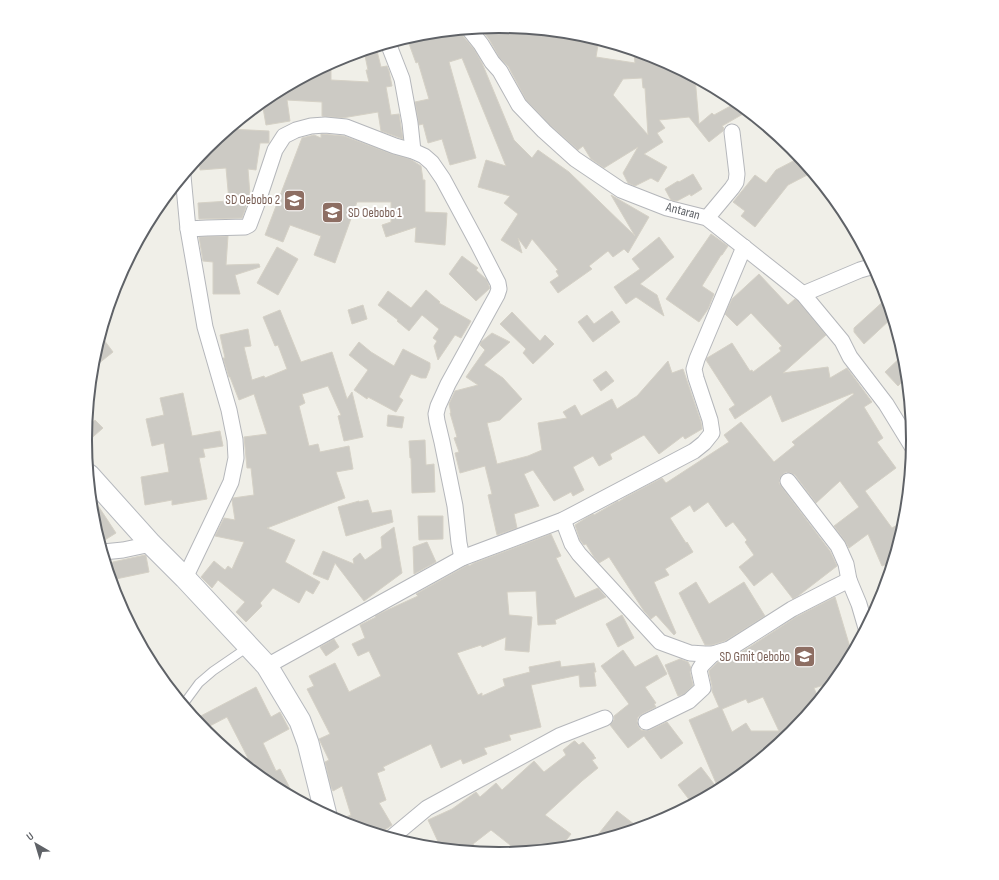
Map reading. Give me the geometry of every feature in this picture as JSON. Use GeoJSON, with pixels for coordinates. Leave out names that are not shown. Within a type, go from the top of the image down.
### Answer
{"type":"FeatureCollection","features":[{"type":"Feature","properties":{"kind":"street","name":"Antaran"},"geometry":{"type":"LineString","coordinates":[[474,34],[492,62],[500,71],[519,105],[544,131],[575,159],[621,190],[667,208],[707,218],[803,294],[842,341],[850,357],[886,404],[906,437]]}},
{"type":"Feature","properties":{"kind":"street"},"geometry":{"type":"LineString","coordinates":[[390,48],[402,79],[410,123],[413,151]]}},
{"type":"Feature","properties":{"kind":"street"},"geometry":{"type":"LineString","coordinates":[[188,229],[245,227],[249,225],[275,150],[284,136],[296,130],[311,126],[324,125],[346,127],[389,144],[413,151],[432,162],[443,179],[478,244],[498,283],[499,289],[448,384],[436,414],[455,506],[462,558]]}},
{"type":"Feature","properties":{"kind":"street"},"geometry":{"type":"LineString","coordinates":[[707,218],[736,182],[737,174],[732,132]]}},
{"type":"Feature","properties":{"kind":"street"},"geometry":{"type":"LineString","coordinates":[[184,184],[188,229],[205,327],[228,410],[235,440],[236,458],[230,482],[185,578]]}},
{"type":"Feature","properties":{"kind":"street"},"geometry":{"type":"LineString","coordinates":[[267,666],[462,558],[563,520],[694,451],[704,443],[712,433],[710,420],[694,369],[744,247]]}},
{"type":"Feature","properties":{"kind":"street"},"geometry":{"type":"LineString","coordinates":[[803,294],[868,268]]}},
{"type":"Feature","properties":{"kind":"street"},"geometry":{"type":"LineString","coordinates":[[95,481],[151,544],[185,578],[267,666],[300,721],[308,743],[324,807]]}},
{"type":"Feature","properties":{"kind":"street"},"geometry":{"type":"LineString","coordinates":[[788,481],[838,546],[846,564],[849,580],[864,622]]}},
{"type":"Feature","properties":{"kind":"street"},"geometry":{"type":"LineString","coordinates":[[563,520],[572,544],[579,554],[660,642],[690,653],[713,654],[729,649],[792,609],[849,580]]}},
{"type":"Feature","properties":{"kind":"street"},"geometry":{"type":"LineString","coordinates":[[108,552],[151,544]]}},
{"type":"Feature","properties":{"kind":"street"},"geometry":{"type":"LineString","coordinates":[[646,722],[689,702],[703,688],[699,670],[713,654]]}},
{"type":"Feature","properties":{"kind":"street"},"geometry":{"type":"LineString","coordinates":[[396,834],[427,808],[559,736],[605,718]]}},
{"type":"Feature","properties":{"kind":"lane"},"geometry":{"type":"LineString","coordinates":[[187,700],[199,683],[213,671],[249,647]]}},
{"type":"Feature","properties":{"kind":"building"},"geometry":{"type":"Polygon","coordinates":[[[485,34],[526,34],[553,36],[598,45],[596,57],[635,63],[634,57],[680,75],[696,84],[699,124],[712,113],[714,115],[731,106],[743,114],[722,126],[724,128],[723,131],[709,142],[689,117],[659,120],[665,128],[657,133],[663,142],[644,154],[667,167],[658,182],[651,178],[635,186],[628,183],[623,173],[638,147],[604,168],[591,159],[583,146],[578,150],[550,125],[526,100],[508,66],[499,57],[485,34]],[[642,78],[623,79],[613,95],[648,135],[645,88],[643,88],[642,78]]]}},
{"type":"Feature","properties":{"kind":"building"},"geometry":{"type":"Polygon","coordinates":[[[462,35],[474,49],[482,63],[514,140],[532,158],[538,150],[569,172],[635,236],[611,195],[649,217],[628,253],[624,249],[613,257],[608,251],[589,266],[592,269],[558,293],[550,282],[559,276],[556,271],[558,270],[532,239],[526,249],[518,238],[522,253],[501,240],[518,214],[504,203],[510,196],[478,187],[486,160],[506,166],[462,58],[449,62],[476,158],[450,165],[442,139],[428,143],[423,124],[419,125],[415,102],[429,99],[418,62],[416,63],[409,44],[446,36],[462,35]]]}},
{"type":"Feature","properties":{"kind":"building"},"geometry":{"type":"Polygon","coordinates":[[[377,52],[381,67],[387,66],[389,71],[392,86],[386,87],[391,115],[399,114],[403,139],[381,131],[378,112],[342,118],[322,116],[322,102],[287,100],[290,121],[266,125],[263,109],[319,75],[331,70],[331,80],[369,82],[366,70],[368,70],[365,56],[377,52]]]}},
{"type":"Feature","properties":{"kind":"building"},"geometry":{"type":"Polygon","coordinates":[[[237,129],[269,131],[269,143],[260,143],[256,170],[248,169],[250,198],[246,198],[246,207],[242,218],[199,219],[198,203],[229,201],[226,168],[200,170],[200,166],[212,152],[237,129]]]}},
{"type":"Feature","properties":{"kind":"building"},"geometry":{"type":"Polygon","coordinates":[[[321,134],[344,136],[392,154],[410,159],[421,166],[423,180],[425,180],[425,212],[447,213],[445,245],[415,242],[416,227],[386,237],[382,225],[391,222],[391,202],[357,202],[335,263],[314,255],[321,236],[290,225],[283,242],[265,235],[302,138],[314,135],[321,138],[321,134]]]}},
{"type":"Feature","properties":{"kind":"building"},"geometry":{"type":"Polygon","coordinates":[[[795,160],[807,175],[788,185],[755,227],[741,216],[745,211],[733,202],[755,175],[766,183],[776,170],[795,160]]]}},
{"type":"Feature","properties":{"kind":"building"},"geometry":{"type":"Polygon","coordinates":[[[693,174],[702,189],[691,196],[690,194],[677,201],[671,200],[665,189],[693,174]]]}},
{"type":"Feature","properties":{"kind":"building"},"geometry":{"type":"Polygon","coordinates":[[[711,234],[728,246],[702,286],[714,294],[708,309],[699,322],[666,299],[711,234]]]}},
{"type":"Feature","properties":{"kind":"building"},"geometry":{"type":"Polygon","coordinates":[[[228,236],[226,265],[259,264],[260,267],[235,275],[240,294],[213,294],[213,262],[203,261],[199,237],[228,236]]]}},
{"type":"Feature","properties":{"kind":"building"},"geometry":{"type":"Polygon","coordinates":[[[659,237],[674,257],[640,284],[657,295],[664,316],[636,297],[626,304],[614,287],[640,269],[632,259],[659,237]]]}},
{"type":"Feature","properties":{"kind":"building"},"geometry":{"type":"Polygon","coordinates":[[[277,247],[298,259],[278,295],[257,283],[277,247]]]}},
{"type":"Feature","properties":{"kind":"building"},"geometry":{"type":"Polygon","coordinates":[[[462,256],[478,268],[476,270],[487,280],[490,288],[476,301],[449,274],[462,256]]]}},
{"type":"Feature","properties":{"kind":"building"},"geometry":{"type":"Polygon","coordinates":[[[759,274],[788,305],[795,299],[797,300],[826,335],[783,373],[828,367],[830,378],[847,368],[872,402],[864,407],[883,438],[877,442],[896,468],[865,491],[892,528],[898,525],[887,564],[882,566],[868,534],[849,548],[834,526],[859,507],[840,481],[816,503],[795,475],[786,472],[783,474],[779,483],[830,551],[837,566],[793,599],[772,572],[754,586],[739,567],[754,555],[745,542],[747,540],[733,522],[726,527],[708,502],[694,512],[690,505],[670,518],[693,552],[665,569],[669,575],[654,582],[676,633],[674,635],[656,615],[651,619],[644,611],[609,557],[599,563],[586,544],[584,545],[580,540],[575,525],[662,478],[666,483],[729,442],[724,435],[741,422],[774,462],[795,445],[792,442],[854,394],[853,393],[782,422],[771,395],[735,419],[729,409],[735,405],[706,360],[707,358],[732,343],[750,371],[752,370],[753,372],[781,351],[779,348],[782,346],[751,313],[737,326],[725,314],[732,299],[759,274]]]}},
{"type":"Feature","properties":{"kind":"building"},"geometry":{"type":"Polygon","coordinates":[[[426,290],[440,302],[439,303],[471,321],[461,338],[455,335],[438,360],[434,346],[437,341],[433,338],[439,329],[422,315],[409,331],[397,321],[398,320],[378,305],[388,291],[411,308],[426,290]]]}},
{"type":"Feature","properties":{"kind":"building"},"geometry":{"type":"Polygon","coordinates":[[[883,302],[889,321],[864,344],[854,332],[854,328],[883,302]]]}},
{"type":"Feature","properties":{"kind":"building"},"geometry":{"type":"Polygon","coordinates":[[[363,305],[367,319],[352,324],[348,310],[363,305]]]}},
{"type":"Feature","properties":{"kind":"building"},"geometry":{"type":"Polygon","coordinates":[[[280,310],[301,362],[332,352],[347,399],[352,392],[363,437],[344,441],[338,416],[341,415],[328,386],[302,394],[305,403],[299,406],[309,446],[318,444],[320,452],[349,446],[353,469],[336,472],[345,498],[267,528],[295,540],[285,562],[320,582],[313,594],[306,590],[299,603],[273,588],[260,603],[262,606],[246,622],[236,612],[245,602],[218,580],[212,588],[201,577],[214,561],[225,570],[228,566],[232,569],[244,542],[215,536],[224,518],[235,520],[233,498],[254,495],[251,468],[247,468],[244,437],[267,434],[254,394],[239,400],[223,358],[225,358],[220,335],[248,329],[251,346],[244,347],[252,380],[264,376],[265,378],[287,369],[278,345],[275,346],[263,317],[280,310]]]}},
{"type":"Feature","properties":{"kind":"building"},"geometry":{"type":"Polygon","coordinates":[[[612,311],[620,322],[593,342],[578,322],[587,315],[594,324],[612,311]]]}},
{"type":"Feature","properties":{"kind":"building"},"geometry":{"type":"Polygon","coordinates":[[[512,312],[540,341],[545,335],[554,344],[533,364],[523,353],[526,349],[500,324],[512,312]]]}},
{"type":"Feature","properties":{"kind":"building"},"geometry":{"type":"Polygon","coordinates":[[[492,333],[510,342],[484,365],[503,378],[522,399],[500,420],[487,423],[497,464],[528,456],[542,450],[538,423],[567,418],[563,412],[575,405],[581,416],[612,399],[617,409],[637,396],[668,361],[672,373],[683,369],[702,429],[685,439],[683,436],[659,454],[644,435],[610,454],[612,459],[599,466],[593,456],[573,467],[584,490],[573,496],[571,492],[554,501],[533,470],[524,474],[539,506],[514,514],[517,528],[497,535],[488,495],[492,494],[485,466],[460,473],[455,453],[459,452],[454,438],[457,437],[449,404],[455,391],[478,385],[466,377],[485,350],[480,345],[481,342],[492,333]]]}},
{"type":"Feature","properties":{"kind":"building"},"geometry":{"type":"Polygon","coordinates":[[[105,341],[113,352],[100,363],[105,341]]]}},
{"type":"Feature","properties":{"kind":"building"},"geometry":{"type":"Polygon","coordinates":[[[359,342],[371,352],[394,366],[403,349],[430,363],[430,368],[426,378],[421,378],[411,374],[399,397],[403,400],[396,412],[368,397],[367,399],[354,390],[368,370],[349,355],[359,342]]]}},
{"type":"Feature","properties":{"kind":"building"},"geometry":{"type":"Polygon","coordinates":[[[899,359],[902,382],[898,386],[885,372],[899,359]]]}},
{"type":"Feature","properties":{"kind":"building"},"geometry":{"type":"Polygon","coordinates":[[[606,371],[614,381],[601,391],[593,380],[606,371]]]}},
{"type":"Feature","properties":{"kind":"building"},"geometry":{"type":"Polygon","coordinates":[[[183,393],[192,436],[220,431],[223,446],[203,449],[205,457],[199,458],[207,499],[172,505],[172,500],[145,505],[141,477],[169,472],[164,443],[152,446],[146,419],[164,415],[160,398],[183,393]]]}},
{"type":"Feature","properties":{"kind":"building"},"geometry":{"type":"Polygon","coordinates":[[[388,415],[404,417],[402,428],[387,426],[388,415]]]}},
{"type":"Feature","properties":{"kind":"building"},"geometry":{"type":"Polygon","coordinates":[[[95,420],[103,428],[92,438],[93,422],[95,420]]]}},
{"type":"Feature","properties":{"kind":"building"},"geometry":{"type":"Polygon","coordinates":[[[425,440],[426,465],[434,464],[435,492],[412,493],[409,441],[425,440]]]}},
{"type":"Feature","properties":{"kind":"building"},"geometry":{"type":"Polygon","coordinates":[[[368,500],[372,513],[391,510],[393,522],[346,536],[338,507],[368,500]]]}},
{"type":"Feature","properties":{"kind":"building"},"geometry":{"type":"Polygon","coordinates":[[[98,506],[116,533],[105,540],[98,506]]]}},
{"type":"Feature","properties":{"kind":"building"},"geometry":{"type":"Polygon","coordinates":[[[418,516],[443,516],[443,539],[419,540],[418,516]]]}},
{"type":"Feature","properties":{"kind":"building"},"geometry":{"type":"Polygon","coordinates":[[[394,527],[402,573],[364,601],[335,563],[328,580],[313,574],[323,551],[354,564],[353,559],[360,553],[365,560],[382,548],[381,537],[394,527]]]}},
{"type":"Feature","properties":{"kind":"building"},"geometry":{"type":"Polygon","coordinates":[[[551,534],[561,556],[556,558],[575,598],[598,588],[606,597],[555,620],[556,624],[538,625],[536,591],[507,592],[509,615],[532,617],[529,652],[505,650],[506,637],[482,647],[481,645],[457,653],[478,695],[482,693],[482,696],[505,686],[503,679],[530,672],[529,667],[560,661],[561,667],[594,663],[596,672],[594,672],[596,686],[580,687],[579,675],[531,685],[541,727],[509,735],[511,740],[484,748],[487,754],[463,764],[461,759],[441,768],[431,744],[383,767],[385,770],[377,773],[386,800],[379,803],[392,825],[385,830],[346,817],[351,815],[342,786],[333,791],[331,787],[325,762],[329,760],[319,739],[330,734],[307,689],[314,686],[309,676],[335,663],[349,692],[381,676],[369,651],[358,656],[352,644],[365,638],[360,625],[383,612],[418,596],[416,594],[474,563],[551,534]]]}},
{"type":"Feature","properties":{"kind":"building"},"geometry":{"type":"Polygon","coordinates":[[[427,542],[436,562],[414,574],[413,547],[427,542]]]}},
{"type":"Feature","properties":{"kind":"building"},"geometry":{"type":"Polygon","coordinates":[[[145,555],[149,572],[117,579],[112,563],[145,555]]]}},
{"type":"Feature","properties":{"kind":"building"},"geometry":{"type":"Polygon","coordinates":[[[696,582],[709,604],[744,582],[765,616],[725,641],[712,645],[705,645],[679,593],[696,582]]]}},
{"type":"Feature","properties":{"kind":"building"},"geometry":{"type":"Polygon","coordinates":[[[835,597],[850,647],[838,666],[824,685],[814,688],[817,694],[787,728],[747,763],[726,778],[716,783],[689,720],[719,707],[712,691],[709,671],[718,662],[734,657],[796,617],[835,597]],[[763,697],[748,703],[746,699],[722,709],[732,732],[746,723],[751,731],[779,731],[763,697]]]}},
{"type":"Feature","properties":{"kind":"building"},"geometry":{"type":"Polygon","coordinates":[[[622,615],[634,638],[618,647],[606,624],[622,615]]]}},
{"type":"Feature","properties":{"kind":"building"},"geometry":{"type":"Polygon","coordinates":[[[334,639],[339,647],[326,656],[320,647],[334,639]]]}},
{"type":"Feature","properties":{"kind":"building"},"geometry":{"type":"Polygon","coordinates":[[[623,650],[635,667],[657,655],[667,674],[645,687],[656,703],[654,704],[656,707],[642,714],[638,717],[637,721],[641,730],[646,731],[667,722],[683,743],[661,759],[644,736],[628,748],[610,725],[614,720],[614,716],[629,704],[601,666],[623,650]]]}},
{"type":"Feature","properties":{"kind":"building"},"geometry":{"type":"Polygon","coordinates":[[[680,659],[688,662],[691,668],[690,672],[693,685],[684,694],[678,696],[665,665],[680,659]]]}},
{"type":"Feature","properties":{"kind":"building"},"geometry":{"type":"Polygon","coordinates":[[[256,687],[271,717],[280,712],[289,729],[263,743],[276,771],[280,769],[290,788],[247,759],[248,758],[227,717],[210,726],[201,716],[256,687]]]}},
{"type":"Feature","properties":{"kind":"building"},"geometry":{"type":"Polygon","coordinates":[[[574,741],[579,745],[583,742],[596,758],[592,760],[598,768],[545,815],[571,834],[565,842],[553,844],[512,847],[491,830],[473,844],[475,846],[438,843],[428,820],[452,809],[476,792],[480,797],[496,783],[502,790],[534,761],[544,772],[566,755],[563,750],[574,741]]]}},
{"type":"Feature","properties":{"kind":"building"},"geometry":{"type":"Polygon","coordinates":[[[701,767],[714,784],[689,800],[678,785],[701,767]]]}},
{"type":"Feature","properties":{"kind":"building"},"geometry":{"type":"Polygon","coordinates":[[[617,811],[633,824],[605,833],[598,835],[617,811]]]}},
{"type":"Feature","properties":{"kind":"place","name":"SD Oebobo 2"},"geometry":{"type":"Point","coordinates":[295,200]}},
{"type":"Feature","properties":{"kind":"place","name":"SD Oebobo 1"},"geometry":{"type":"Point","coordinates":[332,213]}},
{"type":"Feature","properties":{"kind":"place","name":"SD Gmit Oebobo"},"geometry":{"type":"Point","coordinates":[805,657]}}]}
